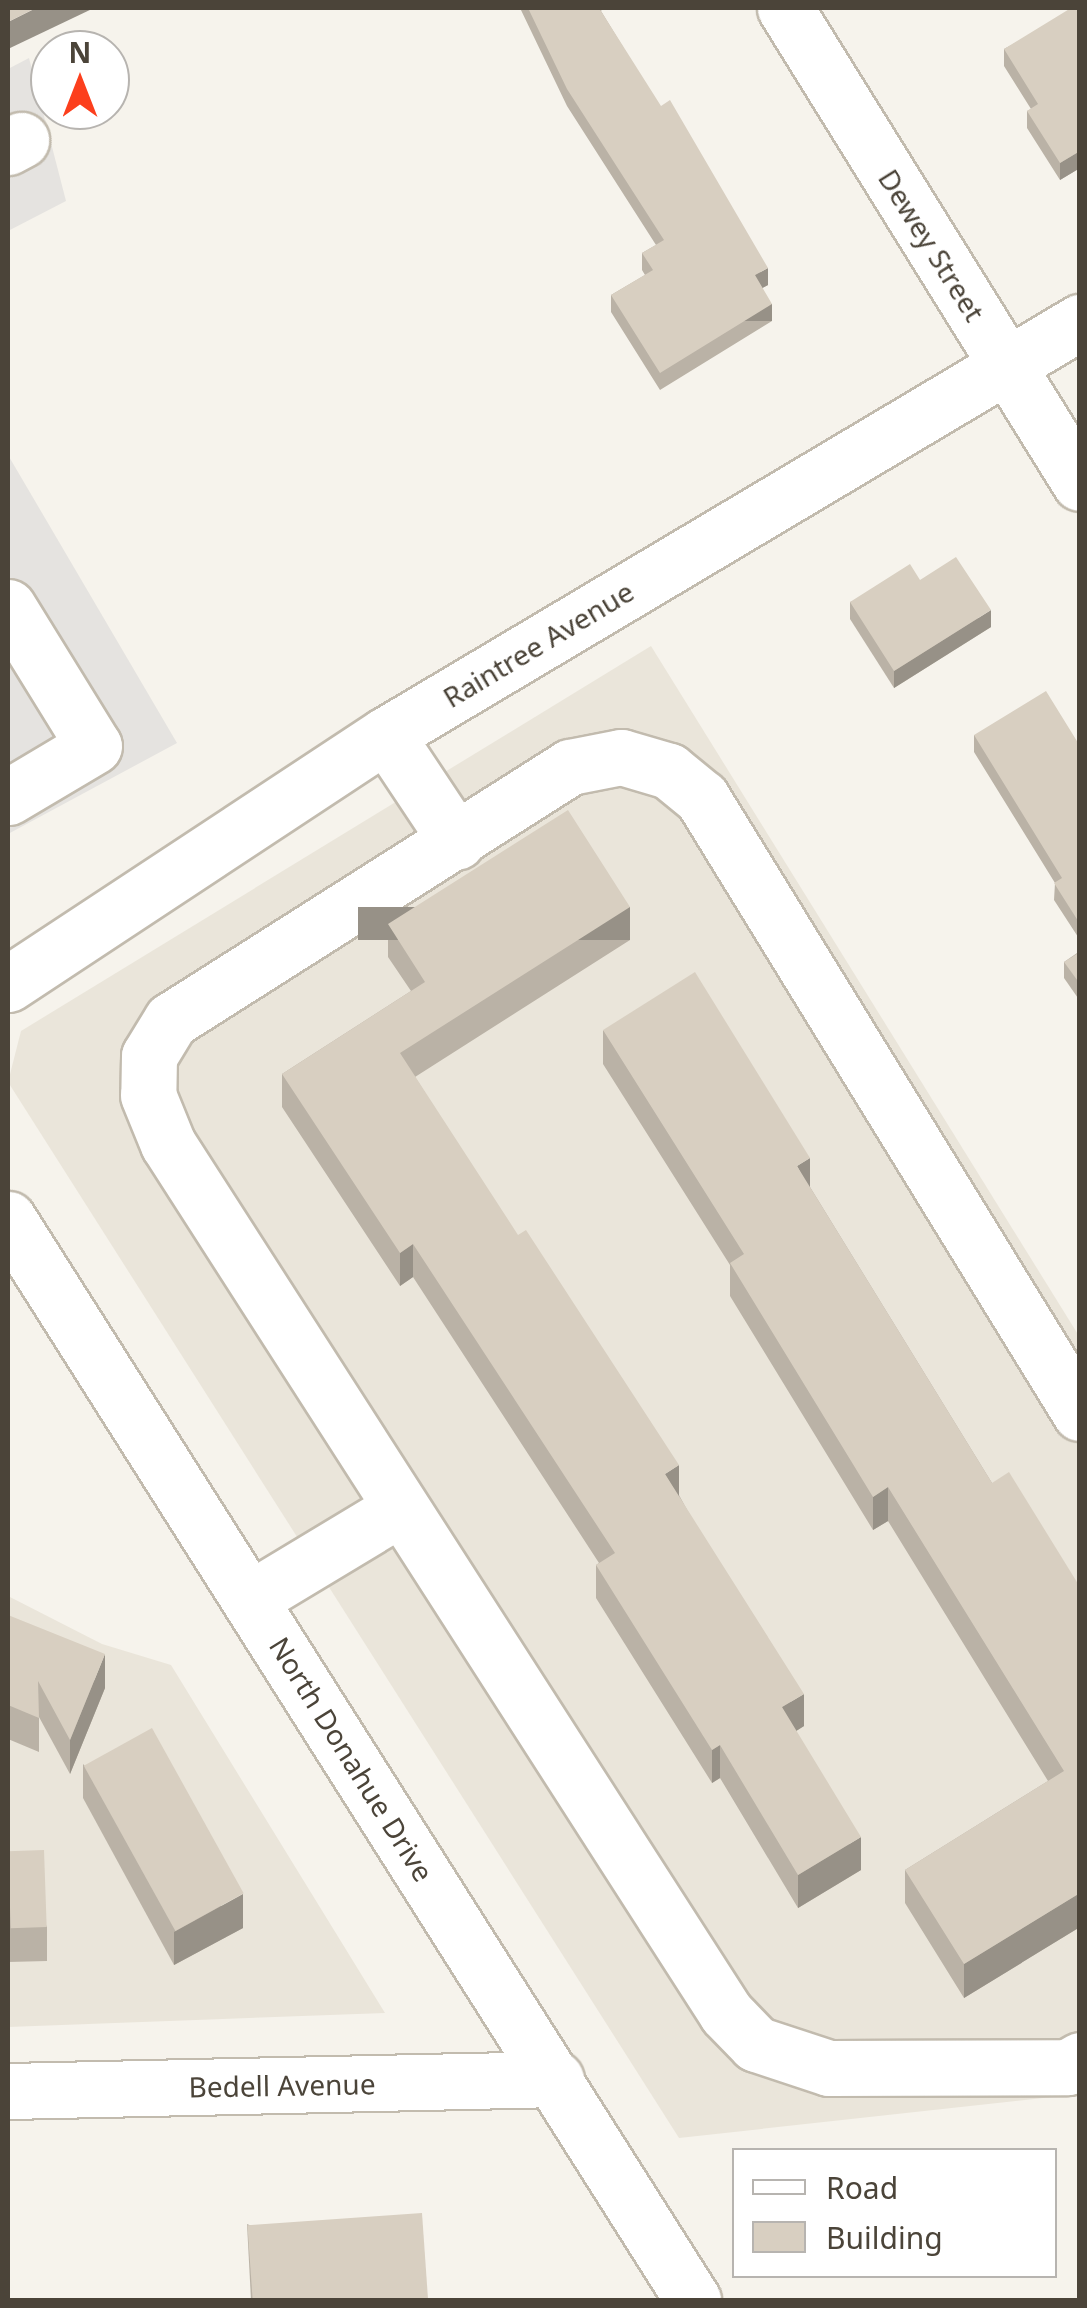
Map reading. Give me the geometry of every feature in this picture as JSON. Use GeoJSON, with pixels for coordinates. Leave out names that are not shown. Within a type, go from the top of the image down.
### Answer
{"type":"FeatureCollection","features":[{"type":"Feature","properties":{"kind":"street","name":"Dewey Street"},"geometry":{"type":"LineString","coordinates":[[785,8],[1080,482]]}},
{"type":"Feature","properties":{"kind":"street","name":"Raintree Avenue"},"geometry":{"type":"LineString","coordinates":[[8,984],[386,736],[1080,322]]}},
{"type":"Feature","properties":{"kind":"street"},"geometry":{"type":"LineString","coordinates":[[8,607],[94,746],[8,797]]}},
{"type":"Feature","properties":{"kind":"street"},"geometry":{"type":"LineString","coordinates":[[386,736],[457,842]]}},
{"type":"Feature","properties":{"kind":"street"},"geometry":{"type":"LineString","coordinates":[[1080,1413],[702,798],[669,772],[621,757],[570,767],[171,1020],[148,1056],[148,1095],[168,1144],[726,2013],[756,2044],[830,2068],[1068,2067],[1080,2060]]}},
{"type":"Feature","properties":{"kind":"street","name":"North Donahue Drive"},"geometry":{"type":"LineString","coordinates":[[8,1219],[556,2078],[693,2300]]}},
{"type":"Feature","properties":{"kind":"street"},"geometry":{"type":"LineString","coordinates":[[250,1598],[401,1508]]}},
{"type":"Feature","properties":{"kind":"street","name":"Bedell Avenue"},"geometry":{"type":"LineString","coordinates":[[8,2091],[556,2078]]}},
{"type":"Feature","properties":{"kind":"shaded area"},"geometry":{"type":"Polygon","coordinates":[[[29,58],[30,130],[48,130],[66,201],[8,231],[8,69],[29,58]]]}},
{"type":"Feature","properties":{"kind":"shaded area"},"geometry":{"type":"Polygon","coordinates":[[[8,455],[177,743],[8,834],[8,455]]]}},
{"type":"Feature","properties":{"kind":"shaded area"},"geometry":{"type":"Polygon","coordinates":[[[651,646],[1079,1336],[1079,2094],[679,2138],[8,1082],[21,1031],[651,646]]]}},
{"type":"Feature","properties":{"kind":"shaded area"},"geometry":{"type":"Polygon","coordinates":[[[8,1596],[102,1644],[171,1665],[385,2013],[8,2027],[8,1596]]]}},
{"type":"Feature","properties":{"kind":"building"},"geometry":{"type":"Polygon","coordinates":[[[8,8],[36,8],[8,22],[8,8]]]}},
{"type":"Feature","properties":{"kind":"building"},"geometry":{"type":"Polygon","coordinates":[[[528,8],[599,8],[661,106],[670,100],[768,268],[755,275],[772,304],[660,373],[611,295],[653,270],[642,253],[664,240],[567,89],[528,8]]]}},
{"type":"Feature","properties":{"kind":"building"},"geometry":{"type":"Polygon","coordinates":[[[1071,8],[1080,8],[1080,151],[1060,163],[1027,111],[1038,104],[1004,49],[1071,8]]]}},
{"type":"Feature","properties":{"kind":"building"},"geometry":{"type":"Polygon","coordinates":[[[956,557],[991,610],[894,671],[850,602],[910,564],[920,580],[956,557]]]}},
{"type":"Feature","properties":{"kind":"building"},"geometry":{"type":"Polygon","coordinates":[[[1046,691],[1080,746],[1080,924],[1054,883],[1062,878],[974,735],[1046,691]]]}},
{"type":"Feature","properties":{"kind":"building"},"geometry":{"type":"Polygon","coordinates":[[[568,810],[630,907],[400,1053],[518,1235],[526,1230],[679,1465],[665,1474],[804,1694],[782,1707],[861,1837],[798,1875],[720,1745],[712,1750],[596,1565],[615,1553],[413,1244],[400,1253],[282,1074],[425,982],[388,924],[568,810]]]}},
{"type":"Feature","properties":{"kind":"building"},"geometry":{"type":"Polygon","coordinates":[[[1080,952],[1080,984],[1064,962],[1080,952]]]}},
{"type":"Feature","properties":{"kind":"building"},"geometry":{"type":"Polygon","coordinates":[[[695,972],[810,1158],[797,1166],[992,1483],[1009,1472],[1080,1587],[1080,1893],[964,1964],[905,1870],[1064,1771],[888,1487],[873,1497],[730,1263],[744,1254],[603,1030],[695,972]]]}},
{"type":"Feature","properties":{"kind":"building"},"geometry":{"type":"Polygon","coordinates":[[[8,1615],[105,1654],[70,1740],[38,1681],[39,1718],[8,1705],[8,1615]]]}},
{"type":"Feature","properties":{"kind":"building"},"geometry":{"type":"Polygon","coordinates":[[[152,1728],[244,1893],[175,1931],[84,1766],[152,1728]]]}},
{"type":"Feature","properties":{"kind":"building"},"geometry":{"type":"Polygon","coordinates":[[[44,1850],[47,1927],[11,1928],[8,1851],[44,1850]]]}},
{"type":"Feature","properties":{"kind":"building"},"geometry":{"type":"Polygon","coordinates":[[[422,2213],[428,2300],[253,2300],[247,2225],[422,2213]]]}}]}
